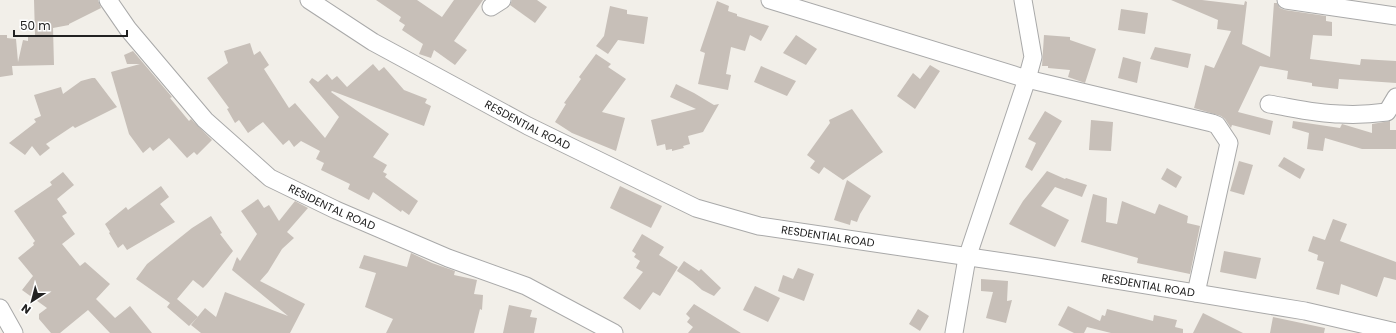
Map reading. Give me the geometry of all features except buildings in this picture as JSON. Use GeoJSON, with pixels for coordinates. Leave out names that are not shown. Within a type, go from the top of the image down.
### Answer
{"type":"FeatureCollection","features":[{"type":"Feature","properties":{"kind":"street","name":"RESIDENTAL ROAD"},"geometry":{"type":"LineString","coordinates":[[108,0],[128,29],[205,120],[270,178],[343,213],[448,258],[526,286],[614,333]]}},
{"type":"Feature","properties":{"kind":"street","name":"RESDENTIAL ROAD"},"geometry":{"type":"LineString","coordinates":[[309,0],[373,42],[528,126],[696,208],[759,226],[967,258],[1037,267],[1305,310],[1396,332]]}},
{"type":"Feature","properties":{"kind":"street"},"geometry":{"type":"LineString","coordinates":[[770,0],[1027,79],[1217,125],[1229,143],[1196,293]]}},
{"type":"Feature","properties":{"kind":"street"},"geometry":{"type":"LineString","coordinates":[[954,333],[967,258],[1033,57],[1023,0]]}},
{"type":"Feature","properties":{"kind":"street"},"geometry":{"type":"LineString","coordinates":[[1286,0],[1396,16]]}},
{"type":"Feature","properties":{"kind":"street"},"geometry":{"type":"LineString","coordinates":[[1269,104],[1311,112],[1370,114],[1387,112],[1396,97]]}},
{"type":"Feature","properties":{"kind":"street"},"geometry":{"type":"LineString","coordinates":[[0,308],[14,333]]}}]}
